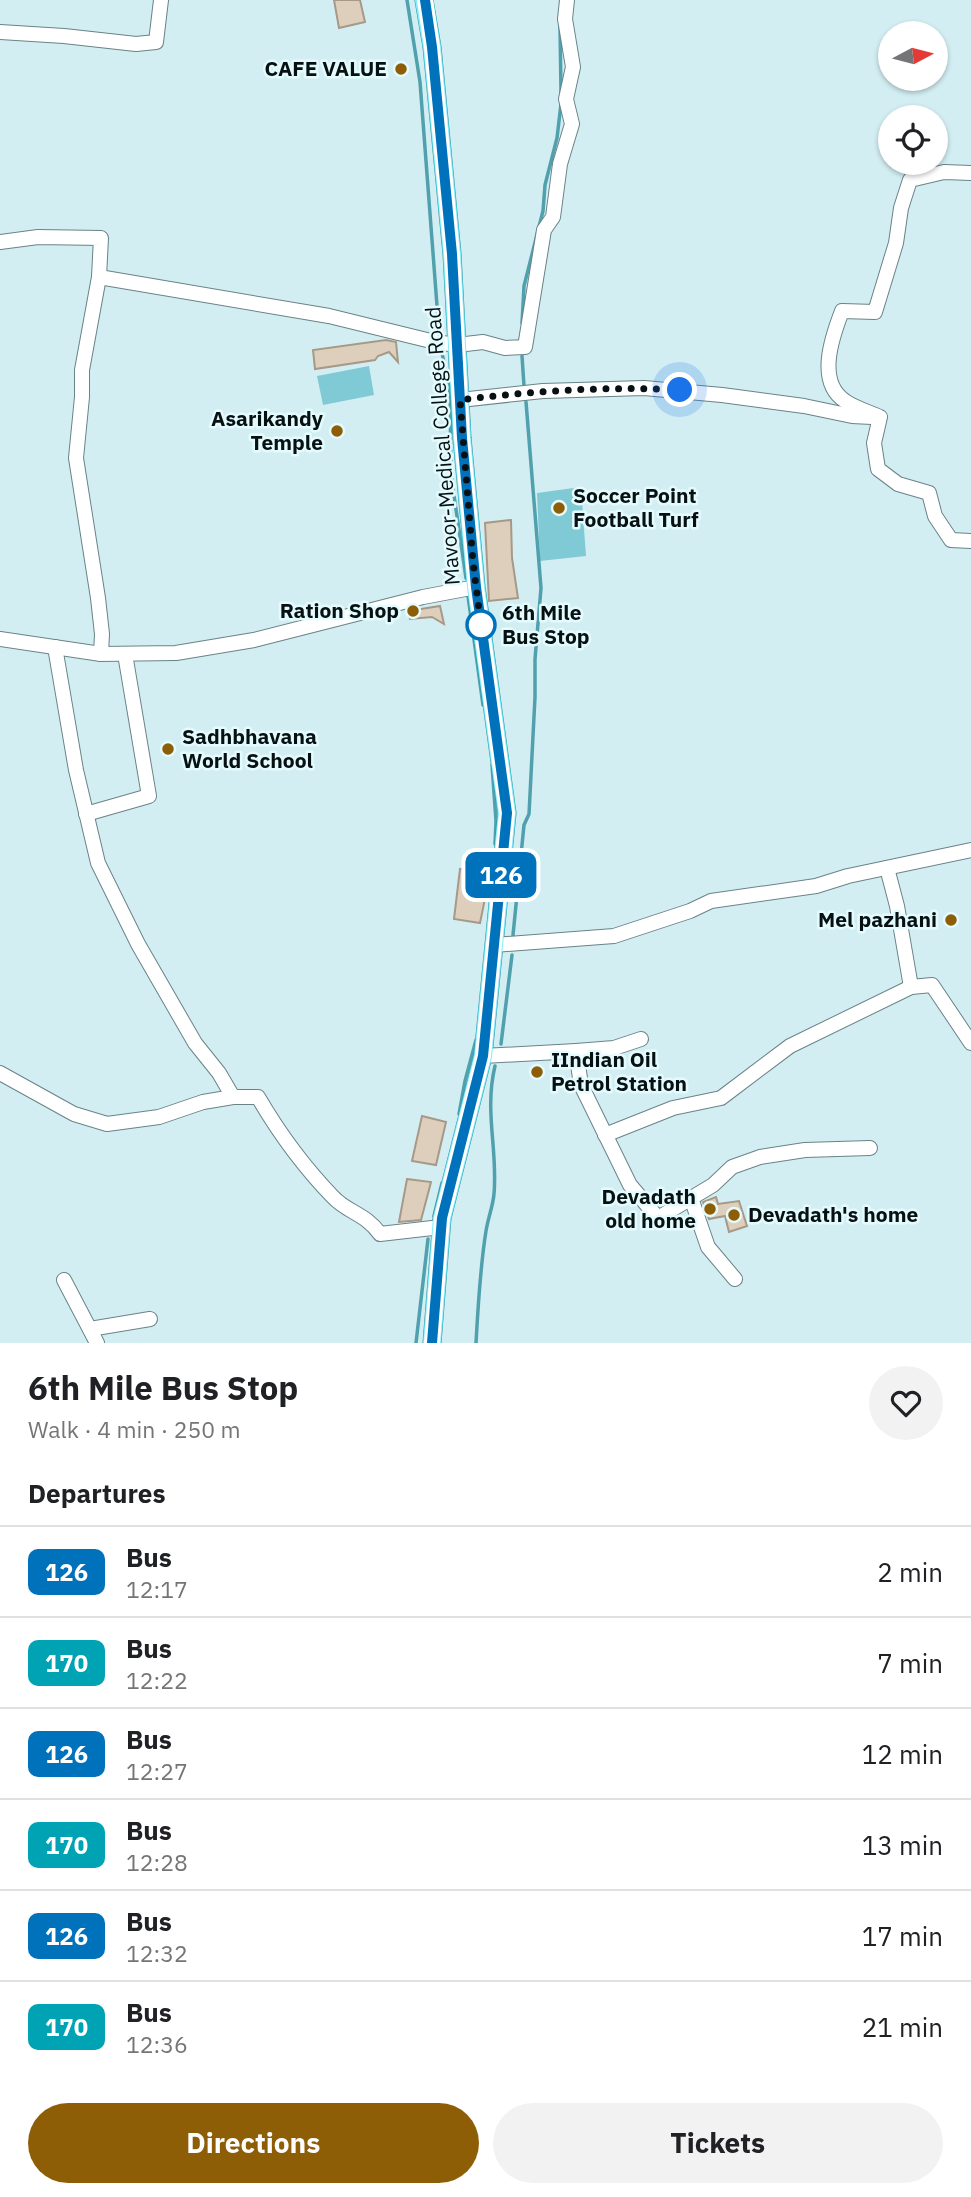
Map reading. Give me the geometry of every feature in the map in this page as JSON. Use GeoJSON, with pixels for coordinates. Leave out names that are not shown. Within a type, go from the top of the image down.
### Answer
{"type":"FeatureCollection","features":[{"type":"Feature","properties":{"kind":"main road","name":"Mavoor-Medical College Road"},"geometry":{"type":"LineString","coordinates":[[425,0],[450,240],[476,587],[507,813],[483,1056],[441,1227],[432,1343]]}},
{"type":"Feature","properties":{"kind":"street"},"geometry":{"type":"LineString","coordinates":[[0,32],[136,44],[156,42],[161,0]]}},
{"type":"Feature","properties":{"kind":"street"},"geometry":{"type":"LineString","coordinates":[[99,277],[329,316],[457,345],[483,342],[505,348],[525,347],[544,230],[553,217],[560,164],[572,124],[566,99],[573,67],[565,19],[567,0]]}},
{"type":"Feature","properties":{"kind":"street"},"geometry":{"type":"LineString","coordinates":[[880,417],[843,401],[829,381],[831,338],[842,311],[876,312],[896,243],[901,208],[910,180],[944,172],[971,173]]}},
{"type":"Feature","properties":{"kind":"street"},"geometry":{"type":"LineString","coordinates":[[0,242],[38,237],[101,238],[99,277],[82,370],[76,458],[98,598],[101,654]]}},
{"type":"Feature","properties":{"kind":"street"},"geometry":{"type":"LineString","coordinates":[[460,400],[542,391],[644,388],[722,395],[804,406],[852,416],[880,417]]}},
{"type":"Feature","properties":{"kind":"street"},"geometry":{"type":"LineString","coordinates":[[880,417],[874,443],[878,469],[898,484],[929,494],[935,516],[951,540],[971,541]]}},
{"type":"Feature","properties":{"kind":"street"},"geometry":{"type":"LineString","coordinates":[[0,639],[101,654],[176,653],[254,640],[476,587]]}},
{"type":"Feature","properties":{"kind":"street"},"geometry":{"type":"LineString","coordinates":[[55,647],[76,771],[98,863],[138,944],[195,1043],[219,1073],[233,1097]]}},
{"type":"Feature","properties":{"kind":"street"},"geometry":{"type":"LineString","coordinates":[[86,814],[149,796],[125,654]]}},
{"type":"Feature","properties":{"kind":"street"},"geometry":{"type":"LineString","coordinates":[[494,945],[614,936],[690,911],[711,901],[816,886],[848,876],[971,850]]}},
{"type":"Feature","properties":{"kind":"street"},"geometry":{"type":"LineString","coordinates":[[887,868],[897,906],[911,987]]}},
{"type":"Feature","properties":{"kind":"street"},"geometry":{"type":"LineString","coordinates":[[605,1135],[673,1108],[721,1098],[790,1046],[911,987],[932,985],[971,1042]]}},
{"type":"Feature","properties":{"kind":"street"},"geometry":{"type":"LineString","coordinates":[[483,1056],[614,1048],[641,1039]]}},
{"type":"Feature","properties":{"kind":"street"},"geometry":{"type":"LineString","coordinates":[[576,1051],[581,1085],[605,1135],[630,1185],[658,1218],[713,1185],[732,1167],[760,1157],[805,1150],[870,1148]]}},
{"type":"Feature","properties":{"kind":"street"},"geometry":{"type":"LineString","coordinates":[[0,1073],[74,1114],[107,1124],[159,1117],[203,1102],[233,1097],[258,1097],[278,1132],[335,1200],[371,1221],[380,1234],[441,1227]]}},
{"type":"Feature","properties":{"kind":"street"},"geometry":{"type":"LineString","coordinates":[[691,1198],[708,1247],[735,1279]]}},
{"type":"Feature","properties":{"kind":"street"},"geometry":{"type":"LineString","coordinates":[[64,1280],[97,1343]]}},
{"type":"Feature","properties":{"kind":"street"},"geometry":{"type":"LineString","coordinates":[[90,1329],[150,1319]]}},
{"type":"Feature","properties":{"kind":"shaded area"},"geometry":{"type":"Polygon","coordinates":[[[369,366],[374,395],[323,405],[317,376],[369,366]]]}},
{"type":"Feature","properties":{"kind":"shaded area"},"geometry":{"type":"Polygon","coordinates":[[[581,487],[586,556],[540,561],[537,493],[581,487]]]}},
{"type":"Feature","properties":{"kind":"building"},"geometry":{"type":"Polygon","coordinates":[[[334,0],[360,0],[365,22],[339,28],[334,0]]]}},
{"type":"Feature","properties":{"kind":"building"},"geometry":{"type":"Polygon","coordinates":[[[386,340],[396,342],[398,362],[389,352],[375,360],[315,369],[313,350],[386,340]]]}},
{"type":"Feature","properties":{"kind":"building"},"geometry":{"type":"Polygon","coordinates":[[[511,520],[512,558],[518,598],[489,601],[485,523],[511,520]]]}},
{"type":"Feature","properties":{"kind":"building"},"geometry":{"type":"Polygon","coordinates":[[[440,606],[444,624],[432,617],[410,619],[408,611],[440,606]]]}},
{"type":"Feature","properties":{"kind":"building"},"geometry":{"type":"Polygon","coordinates":[[[460,869],[490,874],[480,923],[454,919],[460,869]]]}},
{"type":"Feature","properties":{"kind":"building"},"geometry":{"type":"Polygon","coordinates":[[[422,1116],[446,1122],[436,1165],[412,1161],[422,1116]]]}},
{"type":"Feature","properties":{"kind":"building"},"geometry":{"type":"Polygon","coordinates":[[[407,1179],[431,1182],[421,1220],[399,1222],[407,1179]]]}},
{"type":"Feature","properties":{"kind":"building","name":"Devadath's home"},"geometry":{"type":"Polygon","coordinates":[[[716,1197],[718,1204],[739,1201],[747,1226],[729,1232],[725,1216],[709,1219],[703,1202],[716,1197]]]}},
{"type":"Feature","properties":{"kind":"waterway"},"geometry":{"type":"LineString","coordinates":[[407,0],[420,82],[439,332]]}},
{"type":"Feature","properties":{"kind":"waterway"},"geometry":{"type":"LineString","coordinates":[[560,27],[561,92]]}},
{"type":"Feature","properties":{"kind":"waterway"},"geometry":{"type":"LineString","coordinates":[[522,323],[524,286],[543,211],[545,185],[557,138],[561,104]]}},
{"type":"Feature","properties":{"kind":"waterway"},"geometry":{"type":"LineString","coordinates":[[442,353],[450,393],[451,475],[466,578]]}},
{"type":"Feature","properties":{"kind":"waterway"},"geometry":{"type":"LineString","coordinates":[[522,356],[524,386]]}},
{"type":"Feature","properties":{"kind":"waterway"},"geometry":{"type":"LineString","coordinates":[[513,935],[524,825],[529,814],[535,659],[541,588],[526,402]]}},
{"type":"Feature","properties":{"kind":"waterway"},"geometry":{"type":"LineString","coordinates":[[468,596],[483,705]]}},
{"type":"Feature","properties":{"kind":"waterway"},"geometry":{"type":"LineString","coordinates":[[492,765],[495,844]]}},
{"type":"Feature","properties":{"kind":"waterway"},"geometry":{"type":"LineString","coordinates":[[501,1044],[512,955]]}},
{"type":"Feature","properties":{"kind":"waterway"},"geometry":{"type":"LineString","coordinates":[[459,1114],[476,1040]]}},
{"type":"Feature","properties":{"kind":"waterway"},"geometry":{"type":"LineString","coordinates":[[476,1343],[482,1259],[494,1194],[491,1099],[495,1066]]}},
{"type":"Feature","properties":{"kind":"waterway"},"geometry":{"type":"LineString","coordinates":[[434,1216],[442,1183]]}},
{"type":"Feature","properties":{"kind":"waterway"},"geometry":{"type":"LineString","coordinates":[[416,1343],[428,1239]]}},
{"type":"Feature","properties":{"kind":"bus line","name":"126"},"geometry":{"type":"LineString","coordinates":[[425,0],[452,254],[462,438],[476,587],[507,813],[483,1056],[442,1218],[432,1343]]}},
{"type":"Feature","properties":{"kind":"place","name":"CAFE VALUE"},"geometry":{"type":"Point","coordinates":[401,69]}},
{"type":"Feature","properties":{"kind":"place","name":"Asarikandy Temple"},"geometry":{"type":"Point","coordinates":[337,431]}},
{"type":"Feature","properties":{"kind":"place","name":"Soccer Point Football Turf"},"geometry":{"type":"Point","coordinates":[559,508]}},
{"type":"Feature","properties":{"kind":"place","name":"Ration Shop"},"geometry":{"type":"Point","coordinates":[413,611]}},
{"type":"Feature","properties":{"kind":"place","name":"6th Mile Bus Stop"},"geometry":{"type":"Point","coordinates":[481,625]}},
{"type":"Feature","properties":{"kind":"place","name":"Sadhbhavana World School"},"geometry":{"type":"Point","coordinates":[168,749]}},
{"type":"Feature","properties":{"kind":"place","name":"Mel pazhani"},"geometry":{"type":"Point","coordinates":[951,920]}},
{"type":"Feature","properties":{"kind":"place","name":"IIndian Oil Petrol Station"},"geometry":{"type":"Point","coordinates":[537,1072]}},
{"type":"Feature","properties":{"kind":"place","name":"Devadath old home"},"geometry":{"type":"Point","coordinates":[710,1209]}},
{"type":"Feature","properties":{"kind":"place","name":"Devadath's home"},"geometry":{"type":"Point","coordinates":[734,1215]}},
{"type":"Feature","properties":{"kind":"route"},"geometry":{"type":"LineString","coordinates":[[481,625],[482,634],[473,562],[460,400],[561,390],[680,390]]}}]}
